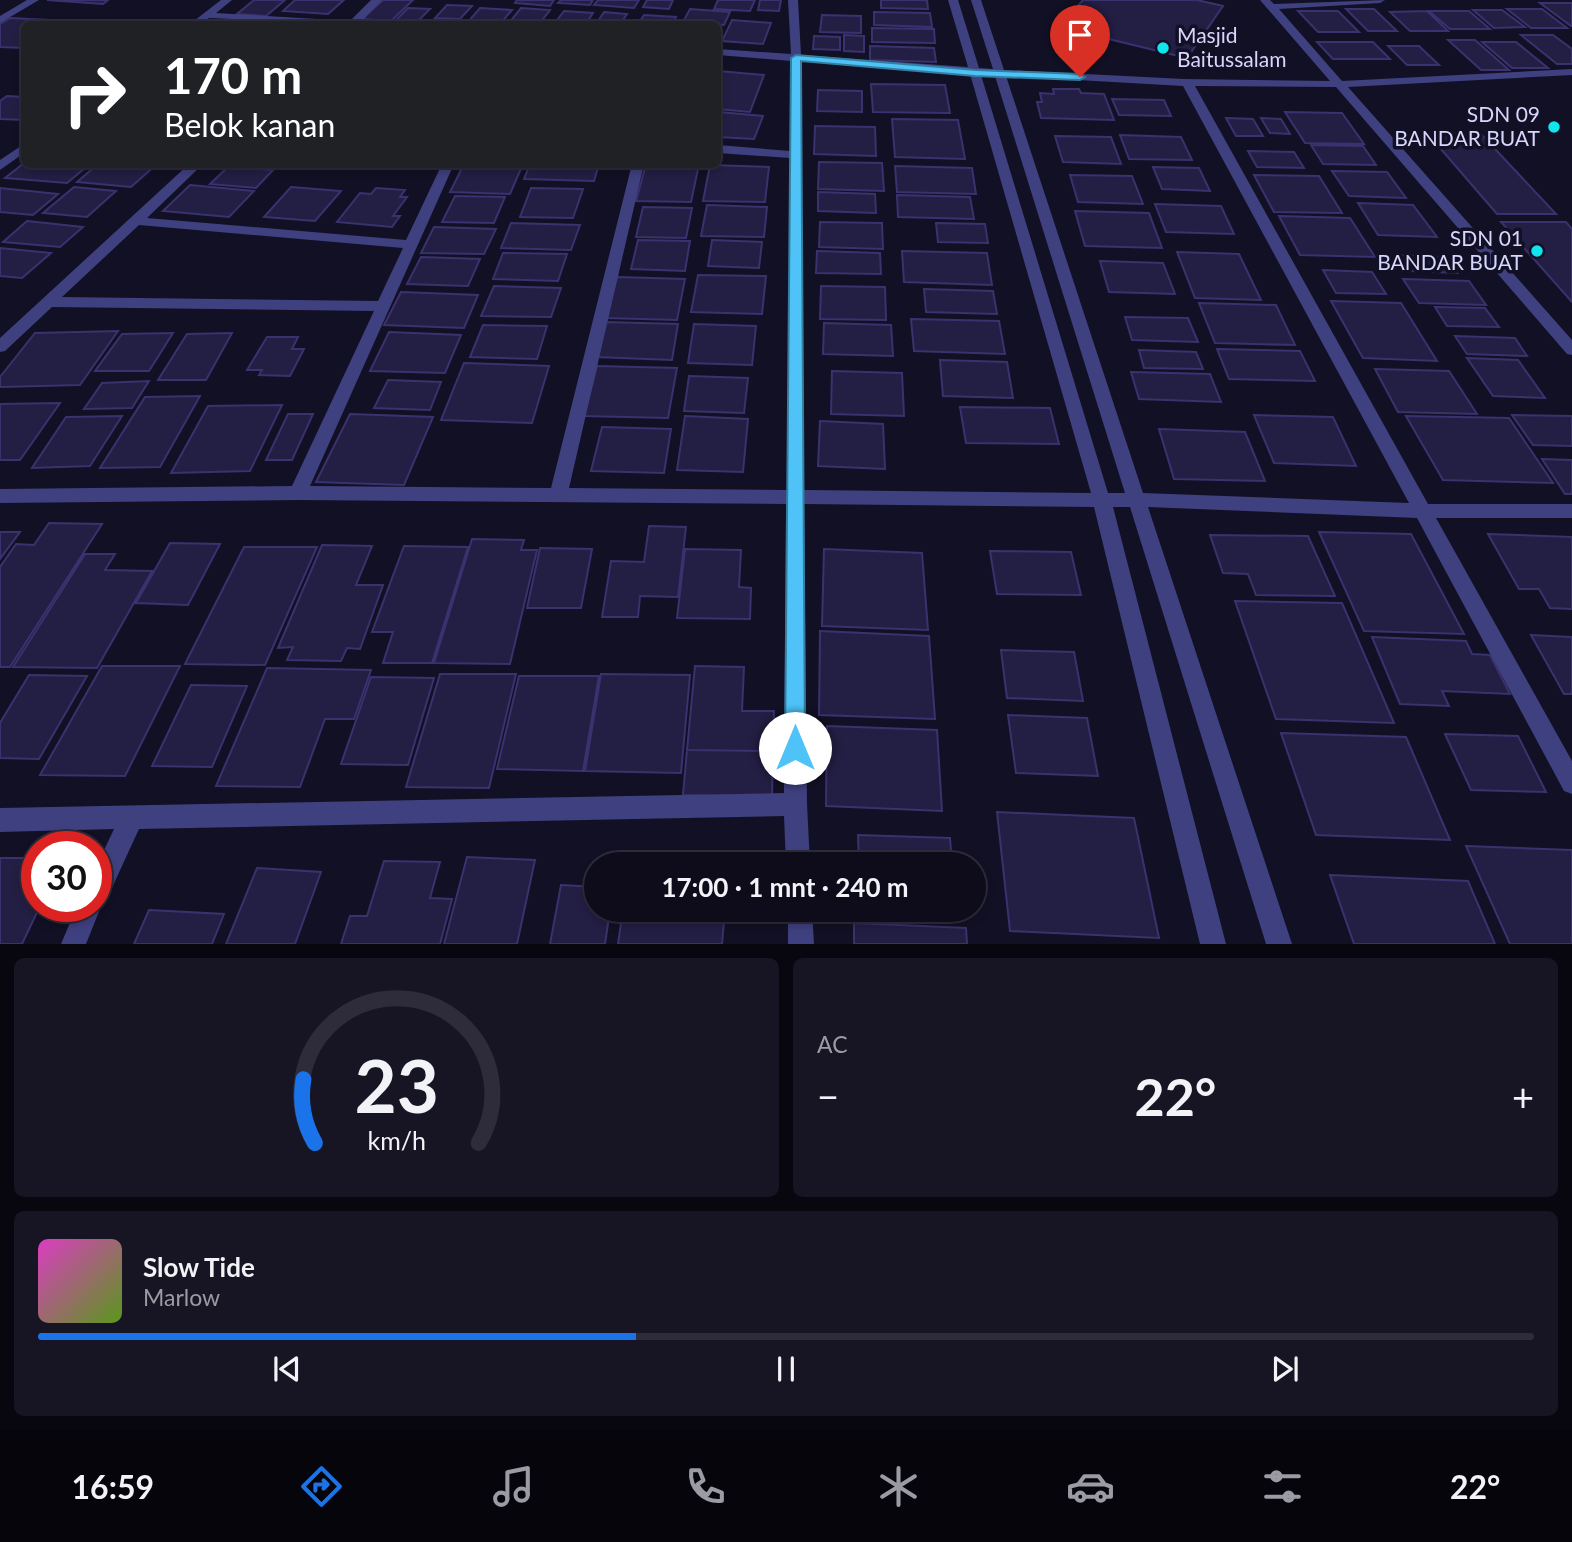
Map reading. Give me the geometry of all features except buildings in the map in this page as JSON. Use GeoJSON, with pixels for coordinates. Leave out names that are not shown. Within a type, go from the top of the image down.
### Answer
{"type":"FeatureCollection","features":[{"type":"Feature","properties":{"kind":"street"},"geometry":{"type":"LineString","coordinates":[[0,20],[34,0]]}},
{"type":"Feature","properties":{"kind":"street"},"geometry":{"type":"LineString","coordinates":[[199,21],[227,0]]}},
{"type":"Feature","properties":{"kind":"street"},"geometry":{"type":"LineString","coordinates":[[356,21],[377,0]]}},
{"type":"Feature","properties":{"kind":"street"},"geometry":{"type":"LineString","coordinates":[[793,0],[796,58],[797,852]]}},
{"type":"Feature","properties":{"kind":"street"},"geometry":{"type":"LineString","coordinates":[[953,0],[1102,500],[1213,943]]}},
{"type":"Feature","properties":{"kind":"street"},"geometry":{"type":"LineString","coordinates":[[976,0],[1279,943]]}},
{"type":"Feature","properties":{"kind":"street"},"geometry":{"type":"LineString","coordinates":[[1269,4],[1380,0]]}},
{"type":"Feature","properties":{"kind":"street"},"geometry":{"type":"LineString","coordinates":[[1269,4],[1572,350]]}},
{"type":"Feature","properties":{"kind":"street"},"geometry":{"type":"LineString","coordinates":[[208,15],[305,21]]}},
{"type":"Feature","properties":{"kind":"street"},"geometry":{"type":"LineString","coordinates":[[721,52],[975,73],[1187,82],[1340,84],[1572,72]]}},
{"type":"Feature","properties":{"kind":"street"},"geometry":{"type":"LineString","coordinates":[[1187,82],[1572,783]]}},
{"type":"Feature","properties":{"kind":"street"},"geometry":{"type":"LineString","coordinates":[[721,149],[794,155]]}},
{"type":"Feature","properties":{"kind":"street"},"geometry":{"type":"LineString","coordinates":[[0,166],[21,150]]}},
{"type":"Feature","properties":{"kind":"street"},"geometry":{"type":"LineString","coordinates":[[0,347],[193,168]]}},
{"type":"Feature","properties":{"kind":"street"},"geometry":{"type":"LineString","coordinates":[[298,493],[446,168]]}},
{"type":"Feature","properties":{"kind":"street"},"geometry":{"type":"LineString","coordinates":[[558,495],[637,168]]}},
{"type":"Feature","properties":{"kind":"street"},"geometry":{"type":"LineString","coordinates":[[138,220],[411,245]]}},
{"type":"Feature","properties":{"kind":"street"},"geometry":{"type":"LineString","coordinates":[[50,302],[383,306]]}},
{"type":"Feature","properties":{"kind":"street"},"geometry":{"type":"LineString","coordinates":[[0,496],[298,493],[1138,500],[1422,512],[1572,511]]}},
{"type":"Feature","properties":{"kind":"street"},"geometry":{"type":"LineString","coordinates":[[0,820],[795,804]]}},
{"type":"Feature","properties":{"kind":"street"},"geometry":{"type":"LineString","coordinates":[[112,860],[132,818]]}},
{"type":"Feature","properties":{"kind":"street"},"geometry":{"type":"LineString","coordinates":[[73,943],[83,922]]}},
{"type":"Feature","properties":{"kind":"street"},"geometry":{"type":"LineString","coordinates":[[800,922],[801,943]]}},
{"type":"Feature","properties":{"kind":"place","name":"Masjid Baitussalam"},"geometry":{"type":"Point","coordinates":[1163,48]}},
{"type":"Feature","properties":{"kind":"place","name":"SDN 09 BANDAR BUAT"},"geometry":{"type":"Point","coordinates":[1554,127]}},
{"type":"Feature","properties":{"kind":"place","name":"SDN 01 BANDAR BUAT"},"geometry":{"type":"Point","coordinates":[1537,251]}},
{"type":"Feature","properties":{"kind":"route"},"geometry":{"type":"LineString","coordinates":[[795,748],[796,58],[975,73],[1080,77]]}}]}
